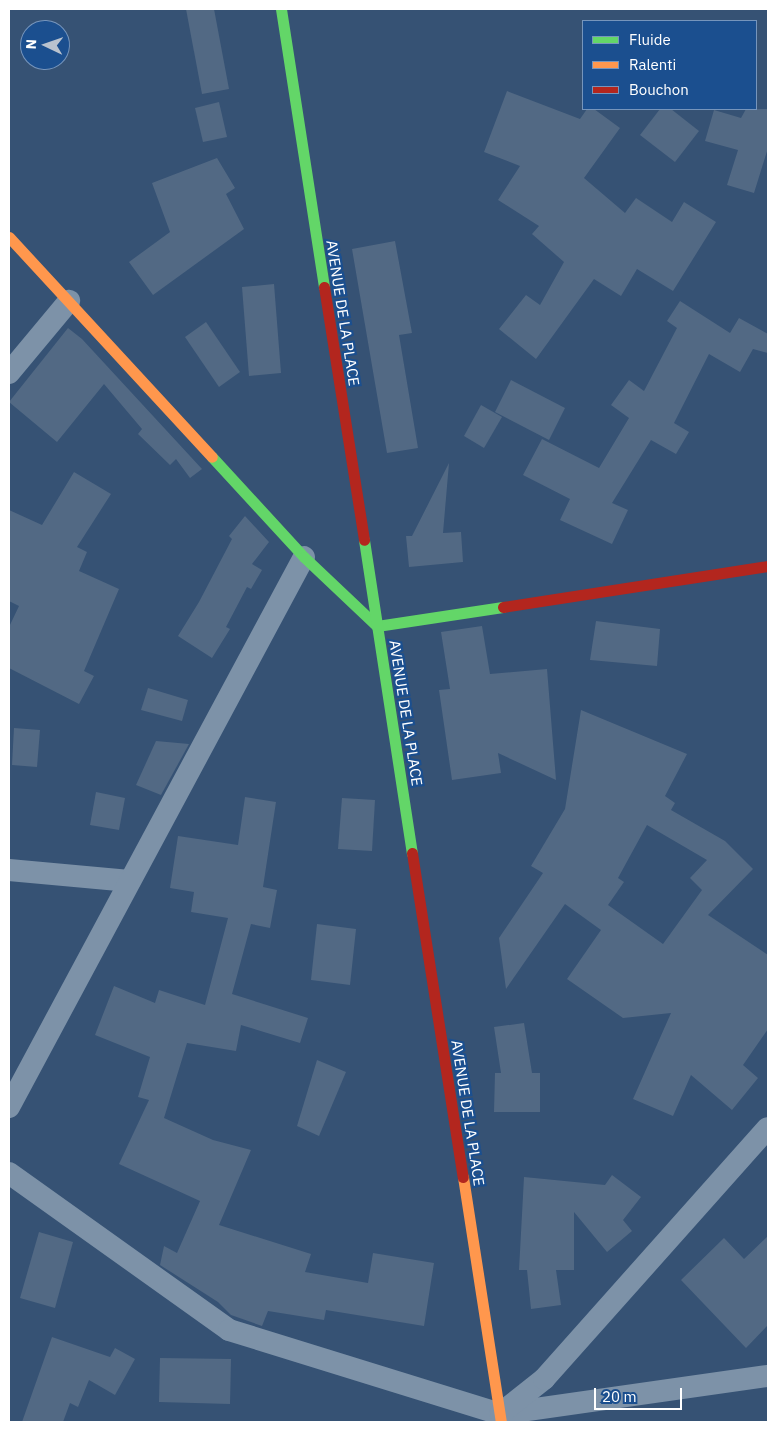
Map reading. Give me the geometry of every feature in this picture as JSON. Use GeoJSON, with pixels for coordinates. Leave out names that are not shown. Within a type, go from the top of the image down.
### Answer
{"type":"FeatureCollection","features":[{"type":"Feature","properties":{"kind":"street","name":"AVENUE DE LA PLACE"},"geometry":{"type":"LineString","coordinates":[[281,9],[499,1419]]}},
{"type":"Feature","properties":{"kind":"street"},"geometry":{"type":"LineString","coordinates":[[9,237],[304,557],[377,626],[768,566]]}},
{"type":"Feature","properties":{"kind":"street"},"geometry":{"type":"LineString","coordinates":[[9,373],[69,301]]}},
{"type":"Feature","properties":{"kind":"street"},"geometry":{"type":"LineString","coordinates":[[9,1107],[304,557]]}},
{"type":"Feature","properties":{"kind":"street"},"geometry":{"type":"LineString","coordinates":[[9,870],[130,881]]}},
{"type":"Feature","properties":{"kind":"street"},"geometry":{"type":"LineString","coordinates":[[499,1419],[544,1379],[768,1128]]}},
{"type":"Feature","properties":{"kind":"street"},"geometry":{"type":"LineString","coordinates":[[9,1174],[229,1330],[499,1419],[768,1376]]}},
{"type":"Feature","properties":{"kind":"building"},"geometry":{"type":"Polygon","coordinates":[[[186,9],[214,9],[229,89],[202,94],[186,9]]]}},
{"type":"Feature","properties":{"kind":"building"},"geometry":{"type":"Polygon","coordinates":[[[507,91],[580,119],[586,110],[595,110],[620,128],[584,178],[625,213],[636,198],[672,222],[684,202],[716,222],[673,291],[637,269],[621,296],[594,279],[536,359],[499,329],[526,295],[540,305],[564,262],[532,234],[539,226],[498,200],[520,166],[484,152],[507,91]]]}},
{"type":"Feature","properties":{"kind":"building"},"geometry":{"type":"Polygon","coordinates":[[[219,102],[227,137],[203,142],[195,108],[219,102]]]}},
{"type":"Feature","properties":{"kind":"building"},"geometry":{"type":"Polygon","coordinates":[[[768,109],[768,148],[754,193],[727,185],[738,150],[705,141],[714,110],[741,118],[745,110],[768,109]]]}},
{"type":"Feature","properties":{"kind":"building"},"geometry":{"type":"Polygon","coordinates":[[[659,110],[672,110],[699,131],[675,162],[640,135],[659,110]]]}},
{"type":"Feature","properties":{"kind":"building"},"geometry":{"type":"Polygon","coordinates":[[[217,158],[235,188],[226,194],[244,229],[153,295],[129,262],[170,232],[152,183],[217,158]]]}},
{"type":"Feature","properties":{"kind":"building"},"geometry":{"type":"Polygon","coordinates":[[[395,241],[412,333],[399,335],[418,448],[387,453],[352,249],[395,241]]]}},
{"type":"Feature","properties":{"kind":"building"},"geometry":{"type":"Polygon","coordinates":[[[274,284],[281,373],[249,376],[242,287],[274,284]]]}},
{"type":"Feature","properties":{"kind":"building"},"geometry":{"type":"Polygon","coordinates":[[[680,301],[730,333],[739,318],[768,334],[768,353],[753,349],[740,372],[709,354],[674,423],[689,432],[676,454],[651,440],[612,503],[628,510],[612,544],[560,520],[570,499],[523,475],[542,439],[599,468],[629,418],[611,405],[629,380],[644,391],[677,328],[667,321],[680,301]]]}},
{"type":"Feature","properties":{"kind":"building"},"geometry":{"type":"Polygon","coordinates":[[[206,322],[240,372],[219,387],[185,337],[206,322]]]}},
{"type":"Feature","properties":{"kind":"building"},"geometry":{"type":"Polygon","coordinates":[[[68,328],[82,339],[202,469],[190,478],[176,459],[170,465],[138,434],[142,429],[104,384],[57,442],[9,402],[68,328]]]}},
{"type":"Feature","properties":{"kind":"building"},"geometry":{"type":"Polygon","coordinates":[[[511,380],[565,408],[549,440],[495,412],[511,380]]]}},
{"type":"Feature","properties":{"kind":"building"},"geometry":{"type":"Polygon","coordinates":[[[481,405],[502,417],[484,448],[464,436],[481,405]]]}},
{"type":"Feature","properties":{"kind":"building"},"geometry":{"type":"Polygon","coordinates":[[[449,463],[443,533],[461,532],[463,562],[409,567],[406,536],[412,536],[449,463]]]}},
{"type":"Feature","properties":{"kind":"building"},"geometry":{"type":"Polygon","coordinates":[[[74,472],[111,494],[77,547],[87,552],[79,571],[119,589],[84,671],[94,676],[79,704],[9,668],[9,627],[19,606],[9,601],[9,510],[42,525],[74,472]]]}},
{"type":"Feature","properties":{"kind":"building"},"geometry":{"type":"Polygon","coordinates":[[[245,516],[269,542],[252,564],[262,570],[251,589],[247,587],[226,627],[230,629],[212,658],[178,636],[199,602],[232,539],[229,536],[245,516]]]}},
{"type":"Feature","properties":{"kind":"building"},"geometry":{"type":"Polygon","coordinates":[[[596,621],[660,629],[657,666],[590,660],[596,621]]]}},
{"type":"Feature","properties":{"kind":"building"},"geometry":{"type":"Polygon","coordinates":[[[482,626],[490,674],[547,669],[556,780],[498,753],[501,773],[452,780],[439,690],[450,689],[441,632],[482,626]]]}},
{"type":"Feature","properties":{"kind":"building"},"geometry":{"type":"Polygon","coordinates":[[[148,688],[188,700],[182,721],[141,710],[148,688]]]}},
{"type":"Feature","properties":{"kind":"building"},"geometry":{"type":"Polygon","coordinates":[[[581,710],[687,754],[665,796],[675,803],[671,810],[725,841],[753,869],[708,915],[768,955],[768,1029],[743,1065],[758,1078],[732,1110],[691,1075],[673,1116],[633,1099],[671,1013],[623,1018],[567,979],[601,930],[565,904],[506,989],[499,938],[543,873],[531,866],[565,809],[581,710]],[[647,825],[618,878],[624,882],[608,905],[663,944],[702,890],[690,878],[707,860],[647,825]]]}},
{"type":"Feature","properties":{"kind":"building"},"geometry":{"type":"Polygon","coordinates":[[[14,728],[40,730],[37,767],[12,765],[14,728]]]}},
{"type":"Feature","properties":{"kind":"building"},"geometry":{"type":"Polygon","coordinates":[[[156,741],[189,744],[161,795],[136,785],[156,741]]]}},
{"type":"Feature","properties":{"kind":"building"},"geometry":{"type":"Polygon","coordinates":[[[96,792],[125,798],[119,830],[90,825],[96,792]]]}},
{"type":"Feature","properties":{"kind":"building"},"geometry":{"type":"Polygon","coordinates":[[[245,797],[276,802],[263,887],[277,890],[270,928],[251,924],[232,994],[308,1018],[300,1043],[241,1025],[236,1051],[187,1043],[164,1118],[213,1140],[251,1150],[219,1225],[311,1254],[305,1272],[368,1283],[373,1253],[434,1263],[424,1326],[326,1310],[324,1320],[268,1311],[262,1326],[231,1315],[218,1302],[160,1265],[164,1246],[177,1253],[200,1201],[119,1164],[149,1100],[138,1097],[150,1057],[95,1035],[114,986],[155,1003],[159,990],[205,1005],[228,918],[191,912],[194,892],[170,888],[178,836],[238,845],[245,797]]]}},
{"type":"Feature","properties":{"kind":"building"},"geometry":{"type":"Polygon","coordinates":[[[342,798],[375,800],[372,851],[338,849],[342,798]]]}},
{"type":"Feature","properties":{"kind":"building"},"geometry":{"type":"Polygon","coordinates":[[[317,924],[356,929],[350,985],[311,980],[317,924]]]}},
{"type":"Feature","properties":{"kind":"building"},"geometry":{"type":"Polygon","coordinates":[[[524,1023],[532,1073],[540,1073],[540,1112],[494,1112],[495,1073],[501,1073],[494,1027],[524,1023]]]}},
{"type":"Feature","properties":{"kind":"building"},"geometry":{"type":"Polygon","coordinates":[[[317,1060],[346,1072],[319,1136],[297,1126],[317,1060]]]}},
{"type":"Feature","properties":{"kind":"building"},"geometry":{"type":"Polygon","coordinates":[[[612,1175],[641,1197],[623,1220],[632,1231],[607,1252],[574,1212],[574,1270],[556,1270],[561,1305],[531,1309],[527,1270],[519,1270],[524,1177],[605,1185],[612,1175]]]}},
{"type":"Feature","properties":{"kind":"building"},"geometry":{"type":"Polygon","coordinates":[[[39,1232],[73,1242],[55,1308],[20,1298],[39,1232]]]}},
{"type":"Feature","properties":{"kind":"building"},"geometry":{"type":"Polygon","coordinates":[[[768,1236],[768,1325],[746,1348],[681,1280],[724,1238],[744,1259],[768,1236]]]}},
{"type":"Feature","properties":{"kind":"building"},"geometry":{"type":"Polygon","coordinates":[[[52,1337],[110,1357],[115,1348],[135,1359],[115,1395],[89,1380],[78,1407],[70,1403],[63,1422],[22,1422],[52,1337]]]}},
{"type":"Feature","properties":{"kind":"building"},"geometry":{"type":"Polygon","coordinates":[[[160,1358],[231,1359],[230,1404],[159,1402],[160,1358]]]}},
{"type":"Feature","properties":{"kind":"traffic: fast"},"geometry":{"type":"LineString","coordinates":[[281,9],[324,287]]}},
{"type":"Feature","properties":{"kind":"traffic: fast"},"geometry":{"type":"LineString","coordinates":[[212,457],[304,557],[377,626],[503,607]]}},
{"type":"Feature","properties":{"kind":"traffic: fast"},"geometry":{"type":"LineString","coordinates":[[364,540],[412,853]]}},
{"type":"Feature","properties":{"kind":"traffic: slow"},"geometry":{"type":"LineString","coordinates":[[9,237],[212,457]]}},
{"type":"Feature","properties":{"kind":"traffic: slow"},"geometry":{"type":"LineString","coordinates":[[463,1177],[501,1422]]}},
{"type":"Feature","properties":{"kind":"traffic: jam"},"geometry":{"type":"LineString","coordinates":[[324,287],[364,540]]}},
{"type":"Feature","properties":{"kind":"traffic: jam"},"geometry":{"type":"LineString","coordinates":[[503,607],[768,566]]}},
{"type":"Feature","properties":{"kind":"traffic: jam"},"geometry":{"type":"LineString","coordinates":[[412,853],[463,1177]]}}]}
